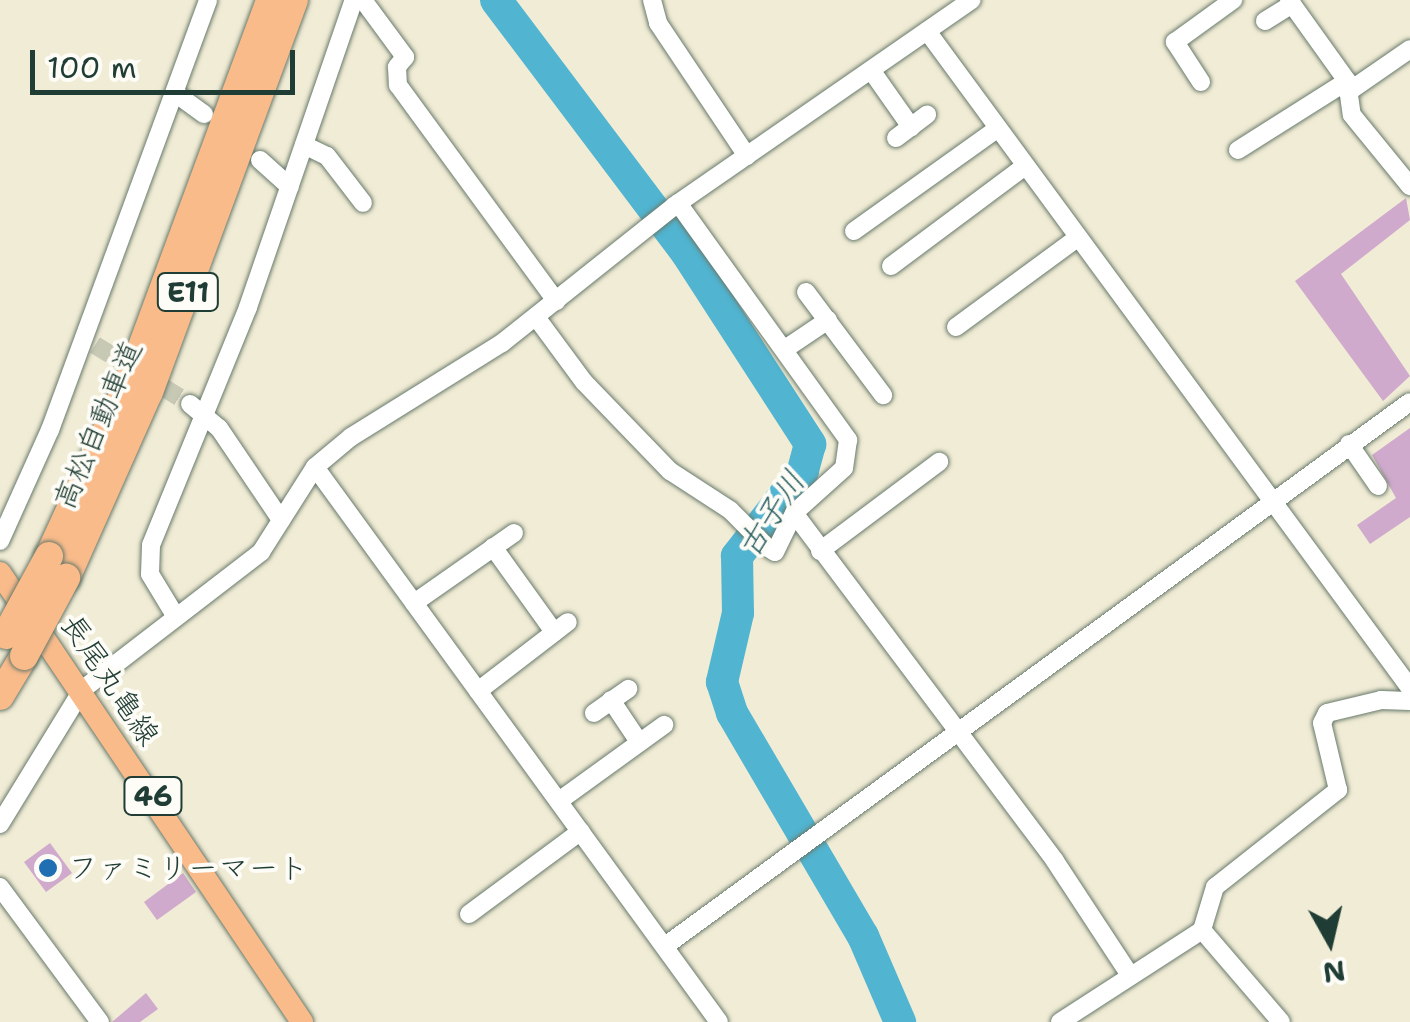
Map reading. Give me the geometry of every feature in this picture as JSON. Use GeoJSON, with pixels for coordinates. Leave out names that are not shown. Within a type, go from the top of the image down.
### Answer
{"type":"FeatureCollection","features":[{"type":"Feature","properties":{"kind":"highway","name":"高松自動車道"},"geometry":{"type":"LineString","coordinates":[[58,567],[270,0]]}},
{"type":"Feature","properties":{"kind":"highway","name":"高松自動車道"},"geometry":{"type":"LineString","coordinates":[[0,696],[10,646],[58,567],[157,373],[294,0]]}},
{"type":"Feature","properties":{"kind":"main road","name":"長尾丸亀線"},"geometry":{"type":"LineString","coordinates":[[0,573],[302,1022]]}},
{"type":"Feature","properties":{"kind":"street"},"geometry":{"type":"LineString","coordinates":[[0,542],[89,343],[208,0]]}},
{"type":"Feature","properties":{"kind":"street"},"geometry":{"type":"LineString","coordinates":[[176,617],[150,574],[148,559],[197,410],[290,186],[354,0]]}},
{"type":"Feature","properties":{"kind":"street"},"geometry":{"type":"LineString","coordinates":[[363,0],[406,57],[397,67],[398,86],[556,301]]}},
{"type":"Feature","properties":{"kind":"street"},"geometry":{"type":"LineString","coordinates":[[652,0],[658,22],[747,156]]}},
{"type":"Feature","properties":{"kind":"street"},"geometry":{"type":"LineString","coordinates":[[0,824],[82,690],[242,571],[282,520],[315,467],[536,316],[676,204],[972,0]]}},
{"type":"Feature","properties":{"kind":"street"},"geometry":{"type":"LineString","coordinates":[[1202,82],[1175,42],[1232,0]]}},
{"type":"Feature","properties":{"kind":"street"},"geometry":{"type":"LineString","coordinates":[[1265,21],[1291,2],[1348,86],[1352,114],[1410,186]]}},
{"type":"Feature","properties":{"kind":"street"},"geometry":{"type":"LineString","coordinates":[[926,31],[1410,688]]}},
{"type":"Feature","properties":{"kind":"street"},"geometry":{"type":"LineString","coordinates":[[1238,150],[1410,49]]}},
{"type":"Feature","properties":{"kind":"street"},"geometry":{"type":"LineString","coordinates":[[870,70],[911,127]]}},
{"type":"Feature","properties":{"kind":"street"},"geometry":{"type":"LineString","coordinates":[[175,93],[204,114]]}},
{"type":"Feature","properties":{"kind":"street"},"geometry":{"type":"LineString","coordinates":[[854,231],[997,128]]}},
{"type":"Feature","properties":{"kind":"street"},"geometry":{"type":"LineString","coordinates":[[304,144],[326,156],[363,203]]}},
{"type":"Feature","properties":{"kind":"street"},"geometry":{"type":"LineString","coordinates":[[260,160],[290,186]]}},
{"type":"Feature","properties":{"kind":"street"},"geometry":{"type":"LineString","coordinates":[[891,266],[1024,167]]}},
{"type":"Feature","properties":{"kind":"street"},"geometry":{"type":"LineString","coordinates":[[536,316],[584,382],[670,471],[746,524],[775,552],[794,513],[849,456],[839,424],[676,204]]}},
{"type":"Feature","properties":{"kind":"street"},"geometry":{"type":"LineString","coordinates":[[956,326],[1076,238]]}},
{"type":"Feature","properties":{"kind":"street"},"geometry":{"type":"LineString","coordinates":[[806,292],[883,395]]}},
{"type":"Feature","properties":{"kind":"street"},"geometry":{"type":"LineString","coordinates":[[785,350],[828,320]]}},
{"type":"Feature","properties":{"kind":"street"},"geometry":{"type":"LineString","coordinates":[[665,946],[1410,402]]}},
{"type":"Feature","properties":{"kind":"street"},"geometry":{"type":"LineString","coordinates":[[197,410],[282,520]]}},
{"type":"Feature","properties":{"kind":"street"},"geometry":{"type":"LineString","coordinates":[[1350,444],[1378,486]]}},
{"type":"Feature","properties":{"kind":"street"},"geometry":{"type":"LineString","coordinates":[[820,551],[939,462]]}},
{"type":"Feature","properties":{"kind":"street"},"geometry":{"type":"LineString","coordinates":[[315,467],[719,1022]]}},
{"type":"Feature","properties":{"kind":"street"},"geometry":{"type":"LineString","coordinates":[[794,513],[955,736],[1055,860],[1130,975]]}},
{"type":"Feature","properties":{"kind":"street"},"geometry":{"type":"LineString","coordinates":[[414,603],[514,533]]}},
{"type":"Feature","properties":{"kind":"street"},"geometry":{"type":"LineString","coordinates":[[478,691],[561,627],[494,547]]}},
{"type":"Feature","properties":{"kind":"street"},"geometry":{"type":"LineString","coordinates":[[594,713],[628,688]]}},
{"type":"Feature","properties":{"kind":"street"},"geometry":{"type":"LineString","coordinates":[[612,700],[639,742]]}},
{"type":"Feature","properties":{"kind":"street"},"geometry":{"type":"LineString","coordinates":[[1060,1022],[1202,930],[1215,886],[1338,790],[1322,724],[1327,713],[1381,700],[1410,701]]}},
{"type":"Feature","properties":{"kind":"street"},"geometry":{"type":"LineString","coordinates":[[559,801],[664,725]]}},
{"type":"Feature","properties":{"kind":"street"},"geometry":{"type":"LineString","coordinates":[[469,914],[581,831]]}},
{"type":"Feature","properties":{"kind":"street"},"geometry":{"type":"LineString","coordinates":[[0,887],[100,1022]]}},
{"type":"Feature","properties":{"kind":"street"},"geometry":{"type":"LineString","coordinates":[[1202,930],[1282,1022]]}},
{"type":"Feature","properties":{"kind":"building"},"geometry":{"type":"Polygon","coordinates":[[[1406,198],[1410,220],[1341,274],[1410,376],[1383,401],[1295,281],[1406,198]]]}},
{"type":"Feature","properties":{"kind":"building"},"geometry":{"type":"Polygon","coordinates":[[[1410,428],[1410,517],[1370,544],[1357,525],[1396,498],[1372,455],[1410,428]]]}},
{"type":"Feature","properties":{"kind":"building","name":"ファミリーマート"},"geometry":{"type":"Polygon","coordinates":[[[50,843],[72,873],[46,892],[24,862],[50,843]]]}},
{"type":"Feature","properties":{"kind":"building"},"geometry":{"type":"Polygon","coordinates":[[[183,873],[196,892],[157,920],[144,902],[183,873]]]}},
{"type":"Feature","properties":{"kind":"building"},"geometry":{"type":"Polygon","coordinates":[[[146,993],[158,1009],[140,1022],[112,1022],[146,993]]]}},
{"type":"Feature","properties":{"kind":"waterway","name":"古子川"},"geometry":{"type":"LineString","coordinates":[[496,0],[686,252],[810,444],[803,471],[737,556],[738,613],[722,682],[732,713],[863,936],[900,1022]]}},
{"type":"Feature","properties":{"kind":"tunnel"},"geometry":{"type":"LineString","coordinates":[[95,345],[190,404]]}},
{"type":"Feature","properties":{"kind":"place","name":"ファミリーマート"},"geometry":{"type":"Point","coordinates":[48,868]}}]}
